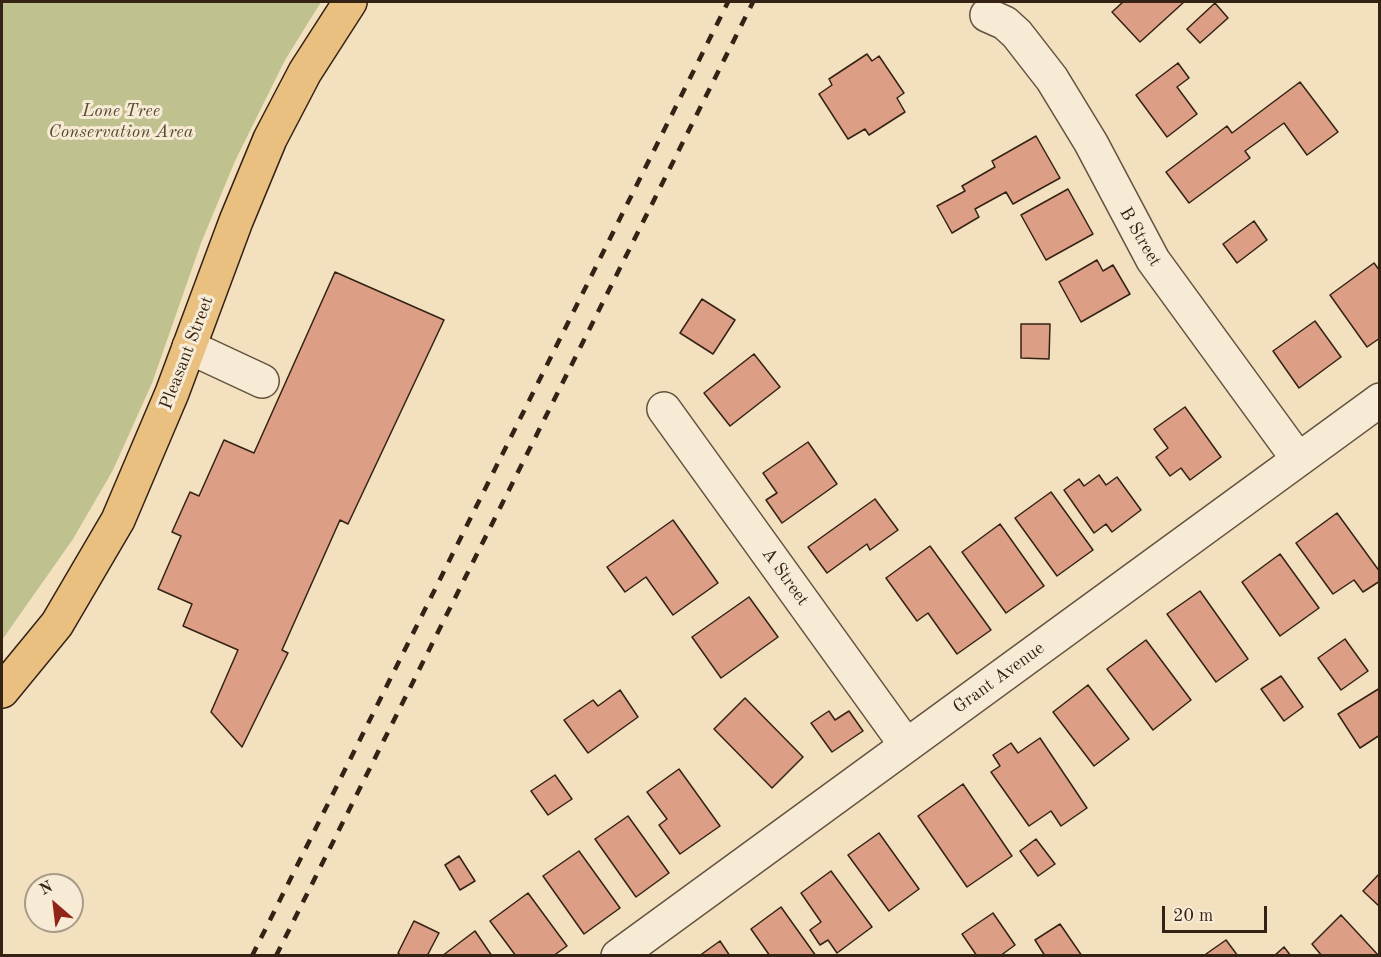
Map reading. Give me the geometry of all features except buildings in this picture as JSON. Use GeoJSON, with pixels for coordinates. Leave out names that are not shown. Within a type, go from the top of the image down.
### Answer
{"type":"FeatureCollection","features":[{"type":"Feature","properties":{"kind":"main road","name":"Pleasant Street"},"geometry":{"type":"LineString","coordinates":[[2,691],[57,624],[96,561],[136,478],[270,140],[305,72],[350,2]]}},
{"type":"Feature","properties":{"kind":"street","name":"B Street"},"geometry":{"type":"LineString","coordinates":[[987,15],[1005,23],[1017,34],[1052,79],[1091,143],[1153,260],[1298,459]]}},
{"type":"Feature","properties":{"kind":"street"},"geometry":{"type":"LineString","coordinates":[[189,346],[262,381]]}},
{"type":"Feature","properties":{"kind":"street","name":"Grant Avenue"},"geometry":{"type":"LineString","coordinates":[[618,956],[1380,400]]}},
{"type":"Feature","properties":{"kind":"street","name":"A Street"},"geometry":{"type":"LineString","coordinates":[[664,409],[906,745]]}},
{"type":"Feature","properties":{"kind":"green space","name":"Lone Tree Conservation Area"},"geometry":{"type":"Polygon","coordinates":[[[2,2],[321,2],[285,60],[235,161],[201,243],[152,383],[113,470],[73,539],[2,640],[2,2]]]}},
{"type":"Feature","properties":{"kind":"railway"},"geometry":{"type":"LineString","coordinates":[[252,956],[728,2]]}},
{"type":"Feature","properties":{"kind":"railway"},"geometry":{"type":"LineString","coordinates":[[276,956],[753,2]]}}]}
